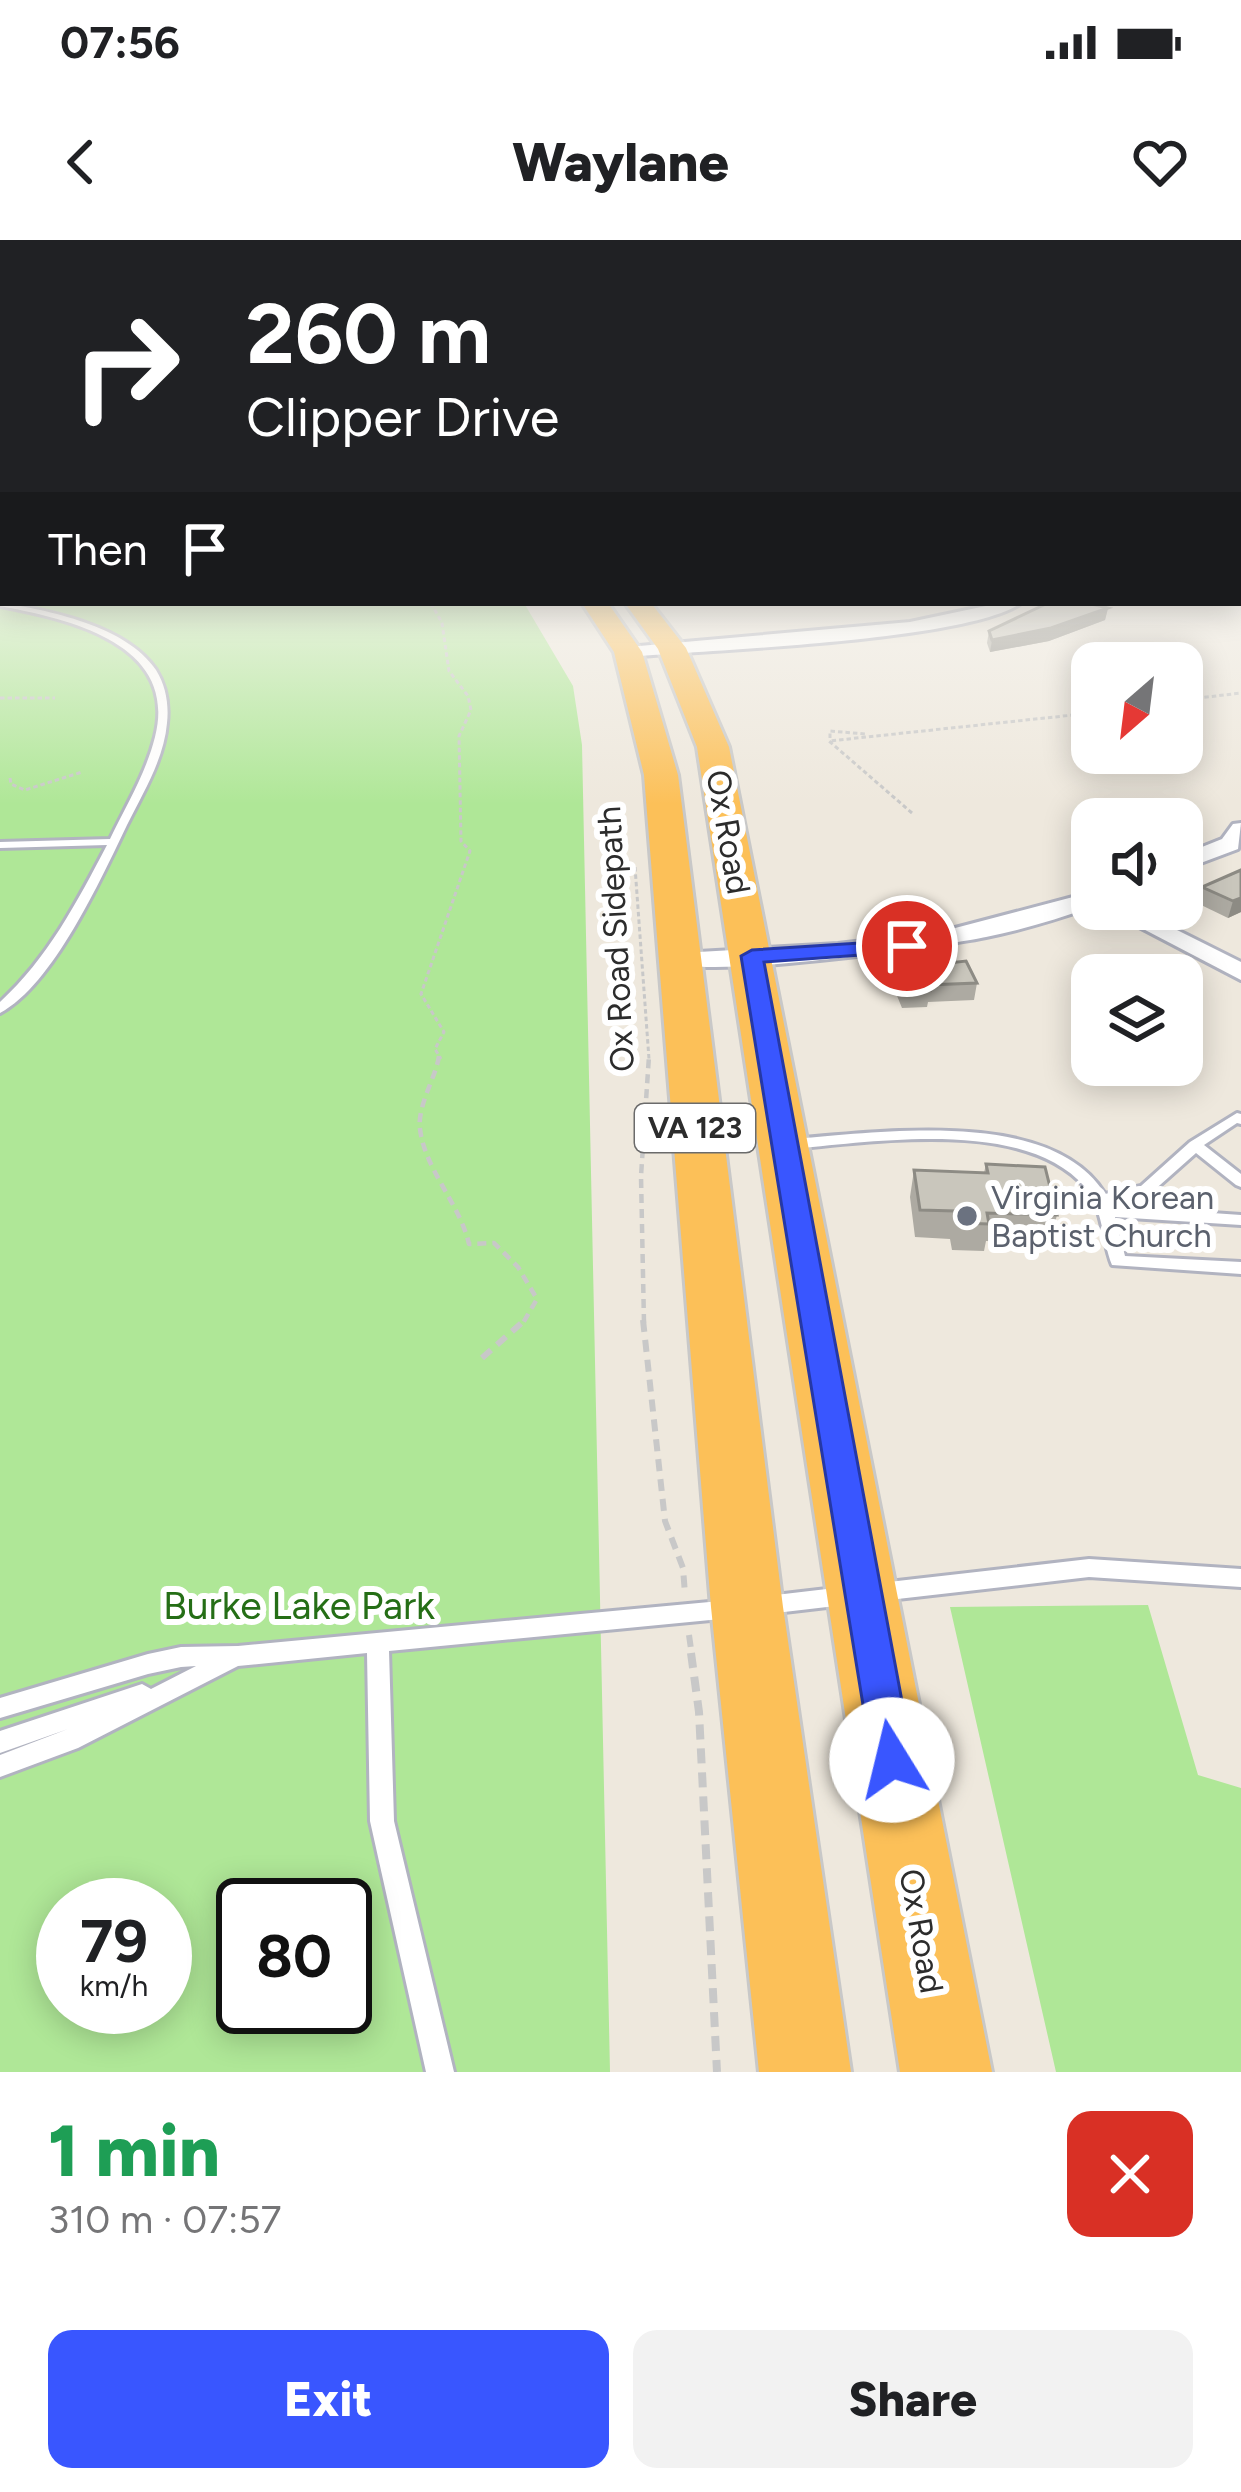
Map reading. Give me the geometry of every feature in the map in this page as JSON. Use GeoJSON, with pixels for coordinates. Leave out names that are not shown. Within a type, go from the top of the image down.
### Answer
{"type":"FeatureCollection","features":[{"type":"Feature","properties":{"kind":"highway","name":"Ox Road"},"geometry":{"type":"LineString","coordinates":[[631,633],[650,650],[713,747],[946,2072]]}},
{"type":"Feature","properties":{"kind":"highway","name":"Ox Road"},"geometry":{"type":"LineString","coordinates":[[646,633],[698,1167],[707,1609],[805,2072]]}},
{"type":"Feature","properties":{"kind":"street"},"geometry":{"type":"LineString","coordinates":[[650,650],[837,633]]}},
{"type":"Feature","properties":{"kind":"street"},"geometry":{"type":"LineString","coordinates":[[1203,855],[1230,844],[1241,829]]}},
{"type":"Feature","properties":{"kind":"street"},"geometry":{"type":"LineString","coordinates":[[681,960],[954,940],[1071,907]]}},
{"type":"Feature","properties":{"kind":"street"},"geometry":{"type":"LineString","coordinates":[[1158,930],[1241,972]]}},
{"type":"Feature","properties":{"kind":"lane"},"geometry":{"type":"LineString","coordinates":[[0,1009],[36,977],[62,944],[114,842],[164,719],[155,678],[133,652],[100,633]]}},
{"type":"Feature","properties":{"kind":"lane"},"geometry":{"type":"LineString","coordinates":[[0,845],[114,842]]}},
{"type":"Feature","properties":{"kind":"lane"},"geometry":{"type":"LineString","coordinates":[[1102,1206],[1146,1190],[1195,1145],[1237,1117],[1241,1120]]}},
{"type":"Feature","properties":{"kind":"lane"},"geometry":{"type":"LineString","coordinates":[[785,1144],[935,1136],[988,1138],[1026,1146],[1089,1182],[1102,1206],[1118,1261],[1241,1268]]}},
{"type":"Feature","properties":{"kind":"lane"},"geometry":{"type":"LineString","coordinates":[[1195,1145],[1241,1182]]}},
{"type":"Feature","properties":{"kind":"lane"},"geometry":{"type":"LineString","coordinates":[[1102,1206],[1241,1220]]}},
{"type":"Feature","properties":{"kind":"lane"},"geometry":{"type":"LineString","coordinates":[[0,1708],[181,1657],[378,1644],[1089,1568],[1241,1578]]}},
{"type":"Feature","properties":{"kind":"lane"},"geometry":{"type":"LineString","coordinates":[[378,1644],[382,1821],[440,2072]]}},
{"type":"Feature","properties":{"kind":"lane"},"geometry":{"type":"LineString","coordinates":[[0,1766],[70,1740],[238,1656]]}},
{"type":"Feature","properties":{"kind":"lane"},"geometry":{"type":"LineString","coordinates":[[0,1742],[180,1682]]}},
{"type":"Feature","properties":{"kind":"path"},"geometry":{"type":"LineString","coordinates":[[444,633],[449,671],[468,697],[471,710],[458,736],[460,842],[470,851],[421,994],[444,1032],[435,1049],[441,1059],[424,1088],[427,1103],[419,1127],[445,1191],[463,1216],[469,1244],[494,1243],[518,1267],[536,1299],[524,1322],[482,1358]]}},
{"type":"Feature","properties":{"kind":"path"},"geometry":{"type":"LineString","coordinates":[[1203,698],[1241,693]]}},
{"type":"Feature","properties":{"kind":"path"},"geometry":{"type":"LineString","coordinates":[[0,698],[55,698]]}},
{"type":"Feature","properties":{"kind":"path"},"geometry":{"type":"LineString","coordinates":[[912,813],[837,751],[831,740],[1071,715]]}},
{"type":"Feature","properties":{"kind":"path"},"geometry":{"type":"LineString","coordinates":[[10,778],[11,784],[25,790],[82,772]]}},
{"type":"Feature","properties":{"kind":"path","name":"Ox Road Sidepath"},"geometry":{"type":"LineString","coordinates":[[635,866],[649,1060],[640,1177],[642,1309],[664,1521],[707,1609],[699,1712],[717,2072]]}},
{"type":"Feature","properties":{"kind":"green space","name":"Burke Lake Park"},"geometry":{"type":"Polygon","coordinates":[[[0,633],[542,633],[573,686],[582,745],[610,2072],[0,2072],[0,633]]]}},
{"type":"Feature","properties":{"kind":"green space"},"geometry":{"type":"Polygon","coordinates":[[[1148,1605],[1198,1775],[1241,1788],[1241,2072],[1056,2072],[950,1607],[1148,1605]]]}},
{"type":"Feature","properties":{"kind":"building"},"geometry":{"type":"Polygon","coordinates":[[[990,633],[1024,633],[992,640],[990,633]]]}},
{"type":"Feature","properties":{"kind":"building"},"geometry":{"type":"Polygon","coordinates":[[[1241,870],[1241,898],[1233,901],[1203,887],[1241,870]]]}},
{"type":"Feature","properties":{"kind":"building"},"geometry":{"type":"Polygon","coordinates":[[[966,961],[977,983],[928,985],[930,990],[904,991],[895,969],[966,961]]]}},
{"type":"Feature","properties":{"kind":"building"},"geometry":{"type":"Polygon","coordinates":[[[986,1164],[1045,1167],[1057,1215],[987,1213],[989,1224],[957,1223],[955,1211],[920,1210],[914,1170],[988,1173],[986,1164]]]}},
{"type":"Feature","properties":{"kind":"place","name":"Virginia Korean Baptist Church"},"geometry":{"type":"Point","coordinates":[967,1216]}},
{"type":"Feature","properties":{"kind":"route"},"geometry":{"type":"LineString","coordinates":[[892,1760],[752,956],[907,946]]}}]}
